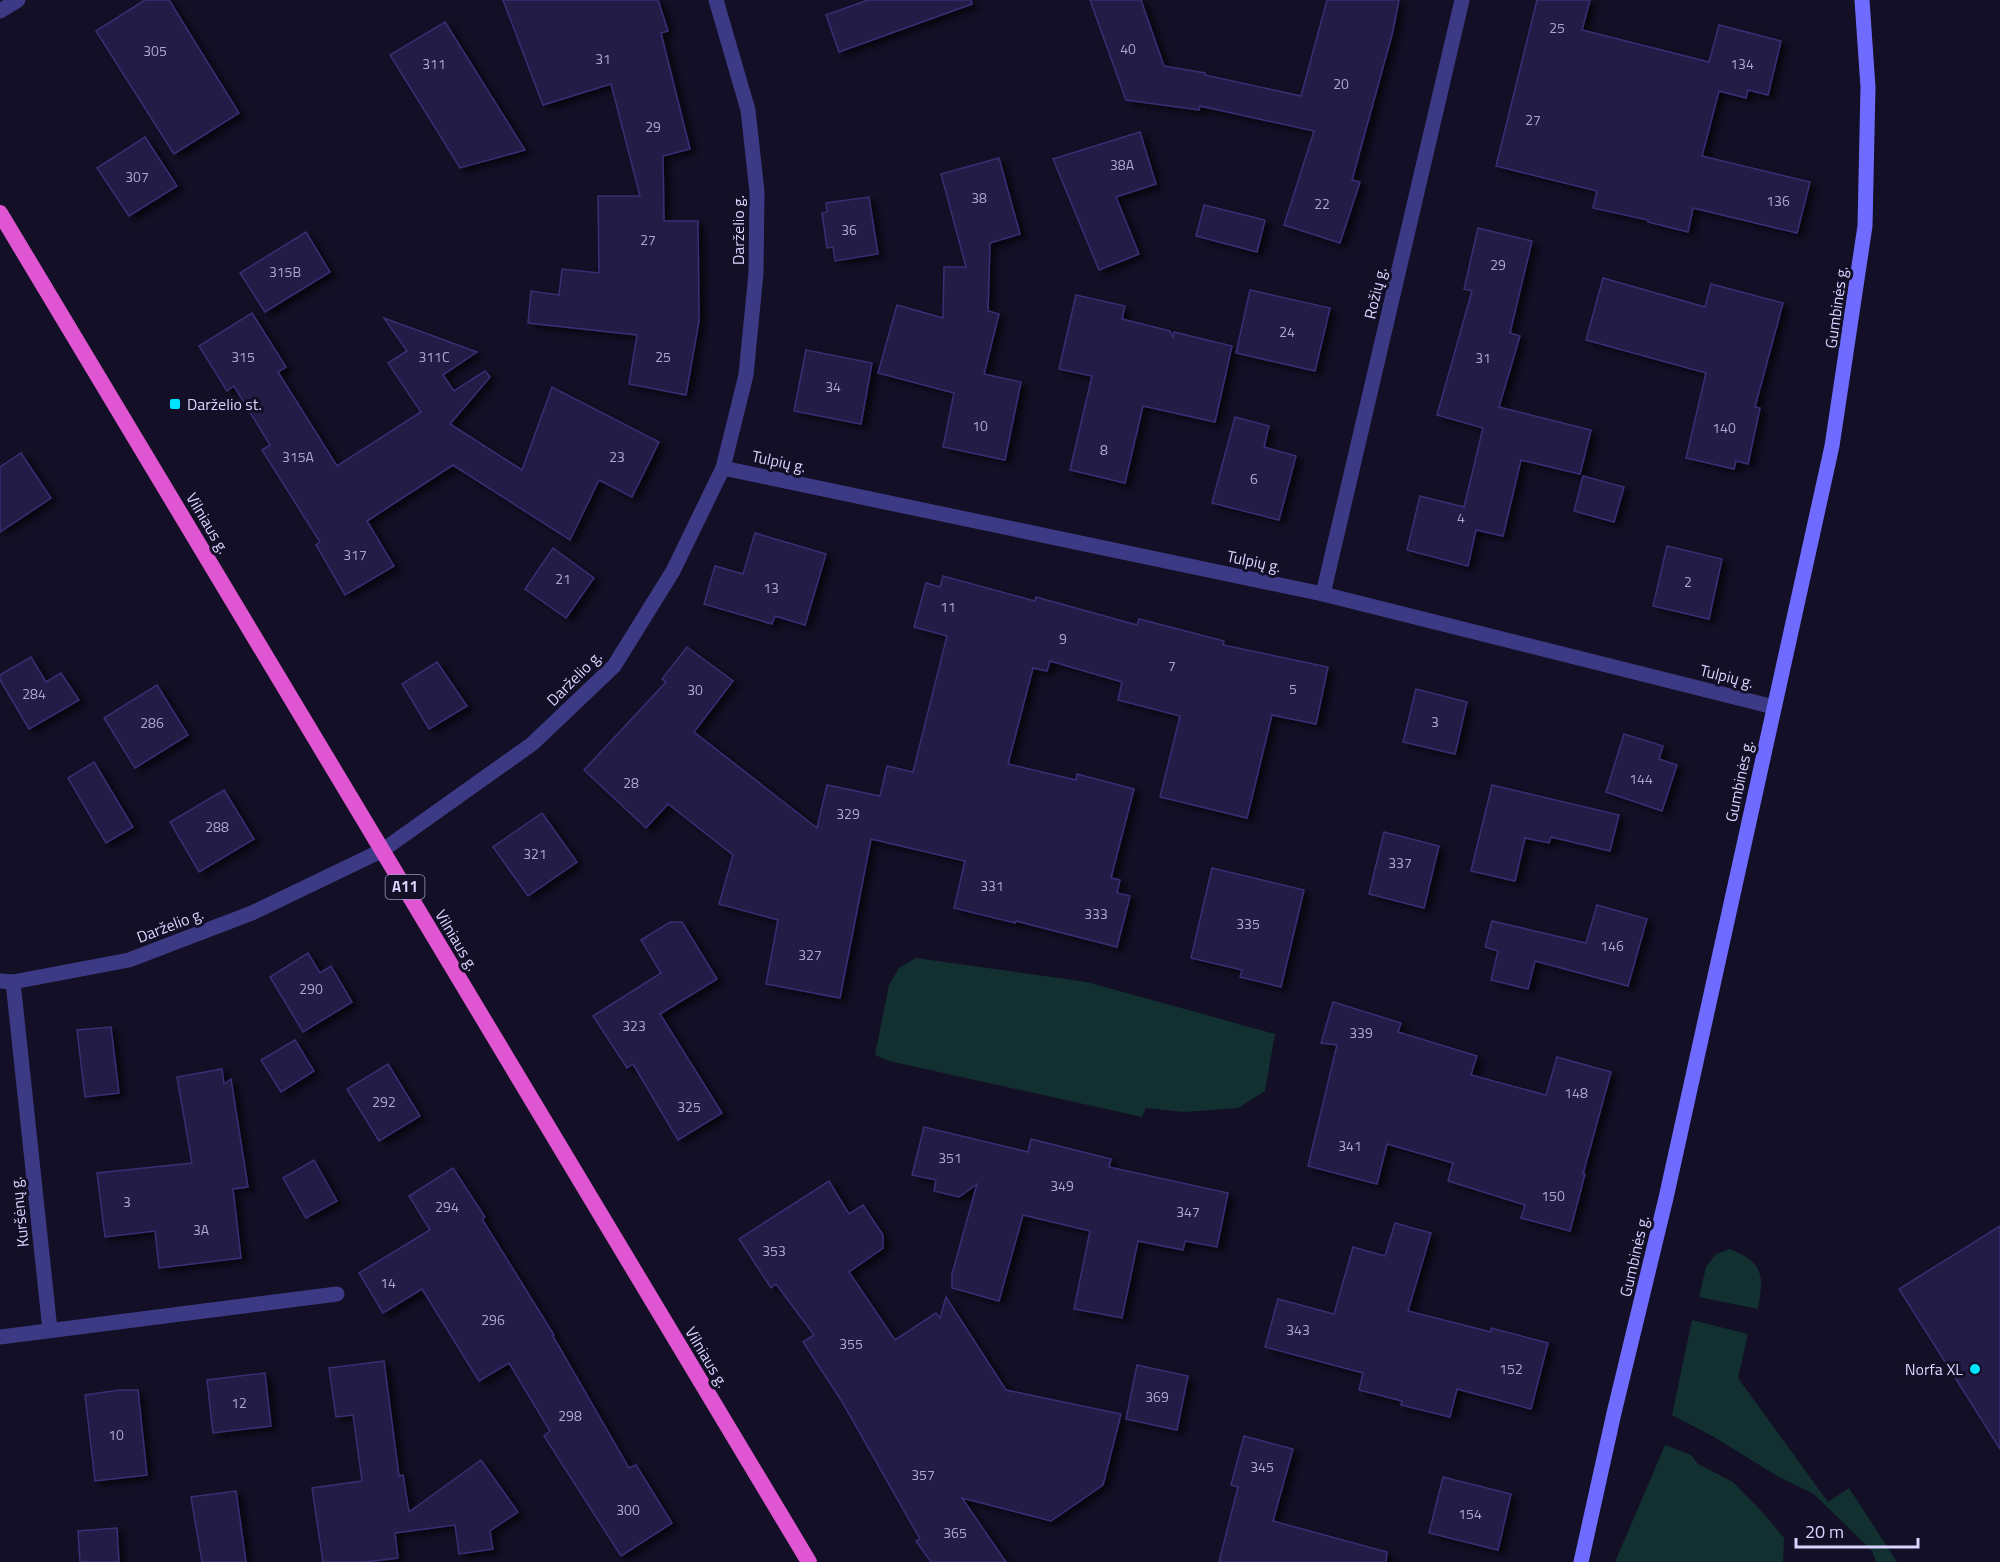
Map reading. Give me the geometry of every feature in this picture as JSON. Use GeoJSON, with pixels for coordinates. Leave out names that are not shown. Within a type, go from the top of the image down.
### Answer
{"type":"FeatureCollection","features":[{"type":"Feature","properties":{"kind":"highway","name":"Vilniaus g."},"geometry":{"type":"LineString","coordinates":[[0,213],[809,1562]]}},
{"type":"Feature","properties":{"kind":"main road","name":"Gumbinės g."},"geometry":{"type":"LineString","coordinates":[[1581,1562],[1666,1198],[1833,446],[1865,226],[1868,87],[1862,0]]}},
{"type":"Feature","properties":{"kind":"street"},"geometry":{"type":"LineString","coordinates":[[0,12],[18,0]]}},
{"type":"Feature","properties":{"kind":"street","name":"Darželio g."},"geometry":{"type":"LineString","coordinates":[[7,981],[129,960],[252,913],[383,850],[532,744],[614,666],[673,571],[723,468],[746,375],[756,273],[757,192],[748,110],[716,0]]}},
{"type":"Feature","properties":{"kind":"street","name":"Rožių g."},"geometry":{"type":"LineString","coordinates":[[1323,594],[1462,0]]}},
{"type":"Feature","properties":{"kind":"street","name":"Tulpių g."},"geometry":{"type":"LineString","coordinates":[[723,468],[1323,594],[1774,707]]}},
{"type":"Feature","properties":{"kind":"street","name":"Kuršėnų g."},"geometry":{"type":"LineString","coordinates":[[7,981],[50,1330]]}},
{"type":"Feature","properties":{"kind":"street"},"geometry":{"type":"LineString","coordinates":[[0,1337],[337,1294]]}},
{"type":"Feature","properties":{"kind":"green space"},"geometry":{"type":"Polygon","coordinates":[[[916,958],[1087,982],[1275,1034],[1265,1091],[1238,1108],[1185,1112],[1146,1108],[1142,1117],[889,1061],[875,1055],[889,985],[899,968],[916,958]]]}},
{"type":"Feature","properties":{"kind":"green space"},"geometry":{"type":"Polygon","coordinates":[[[1730,1249],[1750,1260],[1759,1272],[1761,1287],[1758,1309],[1699,1297],[1706,1267],[1716,1254],[1730,1249]]]}},
{"type":"Feature","properties":{"kind":"green space"},"geometry":{"type":"Polygon","coordinates":[[[1692,1320],[1748,1334],[1738,1378],[1828,1502],[1849,1488],[1897,1562],[1876,1562],[1872,1551],[1814,1494],[1779,1477],[1714,1437],[1672,1415],[1692,1320]]]}},
{"type":"Feature","properties":{"kind":"green space"},"geometry":{"type":"Polygon","coordinates":[[[1665,1445],[1691,1455],[1698,1464],[1733,1482],[1784,1538],[1783,1562],[1615,1562],[1665,1445]]]}},
{"type":"Feature","properties":{"kind":"building"},"geometry":{"type":"Polygon","coordinates":[[[145,0],[169,0],[239,113],[174,154],[96,31],[145,0]]]}},
{"type":"Feature","properties":{"kind":"building"},"geometry":{"type":"Polygon","coordinates":[[[503,0],[658,0],[668,31],[661,33],[690,149],[663,156],[664,221],[698,221],[699,321],[686,395],[629,384],[637,335],[528,323],[531,291],[559,295],[562,269],[599,273],[598,196],[640,196],[611,84],[543,105],[503,0]]]}},
{"type":"Feature","properties":{"kind":"building"},"geometry":{"type":"Polygon","coordinates":[[[868,0],[971,0],[972,4],[839,52],[826,15],[868,0]]]}},
{"type":"Feature","properties":{"kind":"building"},"geometry":{"type":"Polygon","coordinates":[[[1090,0],[1141,0],[1164,66],[1205,73],[1205,75],[1301,96],[1327,0],[1399,0],[1393,31],[1352,180],[1360,182],[1340,243],[1284,225],[1314,131],[1200,106],[1199,110],[1126,100],[1090,0]]]}},
{"type":"Feature","properties":{"kind":"building"},"geometry":{"type":"Polygon","coordinates":[[[1537,0],[1590,0],[1582,30],[1709,62],[1719,25],[1781,41],[1768,95],[1748,90],[1746,98],[1719,91],[1702,156],[1810,182],[1797,233],[1693,208],[1688,232],[1648,222],[1648,220],[1593,208],[1597,191],[1496,166],[1537,0]]]}},
{"type":"Feature","properties":{"kind":"building"},"geometry":{"type":"Polygon","coordinates":[[[445,22],[525,150],[460,168],[390,55],[445,22]]]}},
{"type":"Feature","properties":{"kind":"building"},"geometry":{"type":"Polygon","coordinates":[[[1140,132],[1156,184],[1116,197],[1139,254],[1099,270],[1053,159],[1140,132]]]}},
{"type":"Feature","properties":{"kind":"building"},"geometry":{"type":"Polygon","coordinates":[[[145,137],[177,186],[129,216],[97,168],[145,137]]]}},
{"type":"Feature","properties":{"kind":"building"},"geometry":{"type":"Polygon","coordinates":[[[999,158],[1020,234],[990,243],[988,311],[999,314],[984,374],[1021,382],[1005,460],[943,447],[954,393],[878,373],[897,305],[943,318],[944,267],[966,267],[941,174],[999,158]]]}},
{"type":"Feature","properties":{"kind":"building"},"geometry":{"type":"Polygon","coordinates":[[[869,197],[878,254],[835,261],[833,247],[827,248],[822,213],[827,212],[826,203],[869,197]]]}},
{"type":"Feature","properties":{"kind":"building"},"geometry":{"type":"Polygon","coordinates":[[[1204,205],[1265,220],[1257,252],[1196,236],[1204,205]]]}},
{"type":"Feature","properties":{"kind":"building"},"geometry":{"type":"Polygon","coordinates":[[[1478,228],[1532,241],[1510,333],[1520,336],[1499,407],[1591,430],[1580,474],[1521,460],[1503,536],[1476,530],[1468,566],[1407,550],[1420,496],[1464,507],[1483,428],[1437,415],[1472,291],[1464,289],[1478,228]]]}},
{"type":"Feature","properties":{"kind":"building"},"geometry":{"type":"Polygon","coordinates":[[[306,232],[330,272],[265,312],[240,273],[306,232]]]}},
{"type":"Feature","properties":{"kind":"building"},"geometry":{"type":"Polygon","coordinates":[[[1603,278],[1705,307],[1711,284],[1783,303],[1755,407],[1760,408],[1748,464],[1736,461],[1734,469],[1686,458],[1706,373],[1586,340],[1603,278]]]}},
{"type":"Feature","properties":{"kind":"building"},"geometry":{"type":"Polygon","coordinates":[[[1250,290],[1330,308],[1315,371],[1236,353],[1250,290]]]}},
{"type":"Feature","properties":{"kind":"building"},"geometry":{"type":"Polygon","coordinates":[[[1076,295],[1125,306],[1122,319],[1170,331],[1173,337],[1174,332],[1232,346],[1215,422],[1143,406],[1125,483],[1070,470],[1092,376],[1059,369],[1076,295]]]}},
{"type":"Feature","properties":{"kind":"building"},"geometry":{"type":"Polygon","coordinates":[[[252,313],[286,367],[278,372],[337,466],[421,412],[388,363],[407,351],[384,318],[477,352],[443,375],[454,391],[485,371],[490,377],[450,424],[522,470],[552,387],[659,442],[632,497],[599,480],[570,540],[453,465],[367,521],[394,566],[345,595],[316,545],[320,542],[262,450],[270,445],[234,386],[227,391],[199,346],[252,313]]]}},
{"type":"Feature","properties":{"kind":"building"},"geometry":{"type":"Polygon","coordinates":[[[806,350],[872,363],[861,424],[794,411],[806,350]]]}},
{"type":"Feature","properties":{"kind":"building"},"geometry":{"type":"Polygon","coordinates":[[[1235,417],[1269,426],[1264,447],[1296,456],[1279,520],[1212,503],[1235,417]]]}},
{"type":"Feature","properties":{"kind":"building"},"geometry":{"type":"Polygon","coordinates":[[[21,453],[51,498],[0,532],[0,467],[21,453]]]}},
{"type":"Feature","properties":{"kind":"building"},"geometry":{"type":"Polygon","coordinates":[[[1583,476],[1624,487],[1614,522],[1574,511],[1583,476]]]}},
{"type":"Feature","properties":{"kind":"building"},"geometry":{"type":"Polygon","coordinates":[[[755,533],[826,554],[805,625],[775,616],[772,624],[704,604],[715,566],[743,574],[755,533]]]}},
{"type":"Feature","properties":{"kind":"building"},"geometry":{"type":"Polygon","coordinates":[[[1667,546],[1722,559],[1709,619],[1653,606],[1667,546]]]}},
{"type":"Feature","properties":{"kind":"building"},"geometry":{"type":"Polygon","coordinates":[[[553,548],[594,578],[566,618],[525,589],[553,548]]]}},
{"type":"Feature","properties":{"kind":"building"},"geometry":{"type":"Polygon","coordinates":[[[943,576],[1035,601],[1036,597],[1137,625],[1139,619],[1224,641],[1223,645],[1328,667],[1316,724],[1272,715],[1247,818],[1160,797],[1180,716],[1118,700],[1122,682],[1050,661],[1047,671],[1033,668],[1008,764],[1076,780],[1077,774],[1134,789],[1111,878],[1120,880],[1117,893],[1130,896],[1117,947],[954,908],[965,861],[871,839],[840,998],[766,984],[778,920],[719,904],[733,855],[668,804],[646,828],[584,770],[666,682],[662,679],[687,647],[733,681],[694,732],[817,828],[827,785],[880,796],[887,766],[913,772],[947,636],[914,627],[926,583],[940,587],[943,576]]]}},
{"type":"Feature","properties":{"kind":"building"},"geometry":{"type":"Polygon","coordinates":[[[31,657],[46,682],[61,673],[79,700],[29,729],[0,680],[0,675],[31,657]]]}},
{"type":"Feature","properties":{"kind":"building"},"geometry":{"type":"Polygon","coordinates":[[[437,662],[467,706],[429,729],[402,684],[437,662]]]}},
{"type":"Feature","properties":{"kind":"building"},"geometry":{"type":"Polygon","coordinates":[[[157,685],[188,735],[135,768],[104,718],[157,685]]]}},
{"type":"Feature","properties":{"kind":"building"},"geometry":{"type":"Polygon","coordinates":[[[1416,689],[1467,702],[1455,754],[1403,742],[1416,689]]]}},
{"type":"Feature","properties":{"kind":"building"},"geometry":{"type":"Polygon","coordinates":[[[1624,734],[1663,746],[1659,759],[1677,765],[1662,811],[1606,792],[1624,734]]]}},
{"type":"Feature","properties":{"kind":"building"},"geometry":{"type":"Polygon","coordinates":[[[94,762],[133,827],[106,843],[68,778],[94,762]]]}},
{"type":"Feature","properties":{"kind":"building"},"geometry":{"type":"Polygon","coordinates":[[[1492,785],[1619,815],[1610,851],[1551,837],[1549,843],[1525,838],[1515,881],[1471,871],[1492,785]]]}},
{"type":"Feature","properties":{"kind":"building"},"geometry":{"type":"Polygon","coordinates":[[[224,790],[254,839],[199,872],[170,822],[224,790]]]}},
{"type":"Feature","properties":{"kind":"building"},"geometry":{"type":"Polygon","coordinates":[[[542,813],[577,862],[528,896],[493,847],[542,813]]]}},
{"type":"Feature","properties":{"kind":"building"},"geometry":{"type":"Polygon","coordinates":[[[1384,832],[1439,846],[1424,908],[1369,894],[1384,832]]]}},
{"type":"Feature","properties":{"kind":"building"},"geometry":{"type":"Polygon","coordinates":[[[1212,868],[1304,890],[1281,987],[1240,977],[1242,970],[1191,958],[1212,868]]]}},
{"type":"Feature","properties":{"kind":"building"},"geometry":{"type":"Polygon","coordinates":[[[1597,905],[1647,919],[1628,986],[1535,961],[1528,989],[1491,980],[1498,951],[1485,947],[1492,921],[1586,943],[1597,905]]]}},
{"type":"Feature","properties":{"kind":"building"},"geometry":{"type":"Polygon","coordinates":[[[670,922],[682,922],[717,979],[660,1014],[722,1113],[678,1140],[633,1064],[627,1068],[593,1016],[661,973],[641,940],[670,922]]]}},
{"type":"Feature","properties":{"kind":"building"},"geometry":{"type":"Polygon","coordinates":[[[308,953],[320,973],[331,966],[352,1002],[303,1032],[270,977],[308,953]]]}},
{"type":"Feature","properties":{"kind":"building"},"geometry":{"type":"Polygon","coordinates":[[[1333,1002],[1401,1023],[1398,1032],[1477,1056],[1471,1075],[1546,1095],[1557,1057],[1611,1072],[1570,1231],[1521,1218],[1525,1205],[1448,1181],[1453,1163],[1387,1144],[1377,1184],[1308,1166],[1337,1045],[1321,1043],[1333,1002]]]}},
{"type":"Feature","properties":{"kind":"building"},"geometry":{"type":"Polygon","coordinates":[[[111,1027],[119,1093],[85,1097],[77,1030],[111,1027]]]}},
{"type":"Feature","properties":{"kind":"building"},"geometry":{"type":"Polygon","coordinates":[[[295,1040],[314,1071],[281,1092],[261,1060],[295,1040]]]}},
{"type":"Feature","properties":{"kind":"building"},"geometry":{"type":"Polygon","coordinates":[[[388,1064],[420,1116],[379,1141],[347,1089],[388,1064]]]}},
{"type":"Feature","properties":{"kind":"building"},"geometry":{"type":"Polygon","coordinates":[[[222,1069],[224,1084],[231,1079],[248,1187],[233,1189],[241,1258],[159,1268],[155,1231],[105,1237],[97,1173],[192,1163],[177,1077],[222,1069]]]}},
{"type":"Feature","properties":{"kind":"building"},"geometry":{"type":"Polygon","coordinates":[[[924,1127],[1028,1152],[1031,1139],[1111,1159],[1109,1167],[1228,1193],[1217,1247],[1185,1241],[1183,1250],[1138,1241],[1122,1318],[1074,1309],[1090,1231],[1023,1215],[999,1301],[952,1288],[952,1274],[977,1184],[959,1197],[934,1191],[936,1180],[912,1175],[924,1127]]]}},
{"type":"Feature","properties":{"kind":"building"},"geometry":{"type":"Polygon","coordinates":[[[314,1160],[337,1201],[306,1218],[283,1178],[314,1160]]]}},
{"type":"Feature","properties":{"kind":"building"},"geometry":{"type":"Polygon","coordinates":[[[453,1168],[485,1217],[482,1219],[554,1335],[629,1468],[636,1465],[672,1523],[621,1556],[544,1436],[550,1431],[509,1363],[479,1381],[422,1289],[383,1313],[359,1273],[430,1230],[409,1196],[453,1168]]]}},
{"type":"Feature","properties":{"kind":"building"},"geometry":{"type":"Polygon","coordinates":[[[829,1181],[849,1214],[863,1205],[883,1235],[883,1248],[849,1272],[895,1340],[936,1313],[940,1318],[946,1297],[1006,1390],[1121,1414],[1103,1485],[1051,1521],[962,1498],[1006,1562],[931,1562],[916,1541],[920,1539],[841,1400],[803,1342],[814,1335],[776,1284],[771,1288],[739,1239],[829,1181]]]}},
{"type":"Feature","properties":{"kind":"building"},"geometry":{"type":"Polygon","coordinates":[[[1395,1223],[1431,1233],[1408,1311],[1491,1332],[1491,1328],[1548,1343],[1531,1409],[1457,1389],[1450,1417],[1401,1405],[1402,1401],[1359,1390],[1363,1373],[1265,1347],[1278,1299],[1334,1314],[1353,1247],[1385,1256],[1395,1223]]]}},
{"type":"Feature","properties":{"kind":"building","name":"Norfa XL"},"geometry":{"type":"Polygon","coordinates":[[[2000,1226],[2000,1449],[1899,1289],[2000,1226]]]}},
{"type":"Feature","properties":{"kind":"building"},"geometry":{"type":"Polygon","coordinates":[[[384,1361],[399,1476],[403,1475],[409,1512],[481,1460],[518,1512],[490,1531],[493,1549],[459,1554],[455,1525],[395,1533],[398,1558],[365,1562],[323,1562],[312,1488],[362,1481],[353,1415],[336,1417],[329,1368],[384,1361]]]}},
{"type":"Feature","properties":{"kind":"building"},"geometry":{"type":"Polygon","coordinates":[[[1137,1365],[1188,1376],[1177,1430],[1126,1419],[1137,1365]]]}},
{"type":"Feature","properties":{"kind":"building"},"geometry":{"type":"Polygon","coordinates":[[[265,1373],[271,1426],[213,1433],[207,1380],[265,1373]]]}},
{"type":"Feature","properties":{"kind":"building"},"geometry":{"type":"Polygon","coordinates":[[[138,1390],[147,1475],[95,1481],[85,1395],[138,1390]]]}},
{"type":"Feature","properties":{"kind":"building"},"geometry":{"type":"Polygon","coordinates":[[[1244,1436],[1293,1449],[1273,1521],[1387,1552],[1386,1562],[1219,1562],[1238,1487],[1231,1485],[1244,1436]]]}},
{"type":"Feature","properties":{"kind":"building"},"geometry":{"type":"Polygon","coordinates":[[[1443,1477],[1511,1494],[1498,1550],[1429,1533],[1443,1477]]]}},
{"type":"Feature","properties":{"kind":"building"},"geometry":{"type":"Polygon","coordinates":[[[236,1491],[246,1562],[202,1562],[191,1497],[236,1491]]]}},
{"type":"Feature","properties":{"kind":"building"},"geometry":{"type":"Polygon","coordinates":[[[117,1528],[119,1562],[80,1562],[78,1531],[117,1528]]]}},
{"type":"Feature","properties":{"kind":"place","name":"Darželio st."},"geometry":{"type":"Point","coordinates":[175,404]}},
{"type":"Feature","properties":{"kind":"place","name":"Norfa XL"},"geometry":{"type":"Point","coordinates":[1975,1369]}}]}
